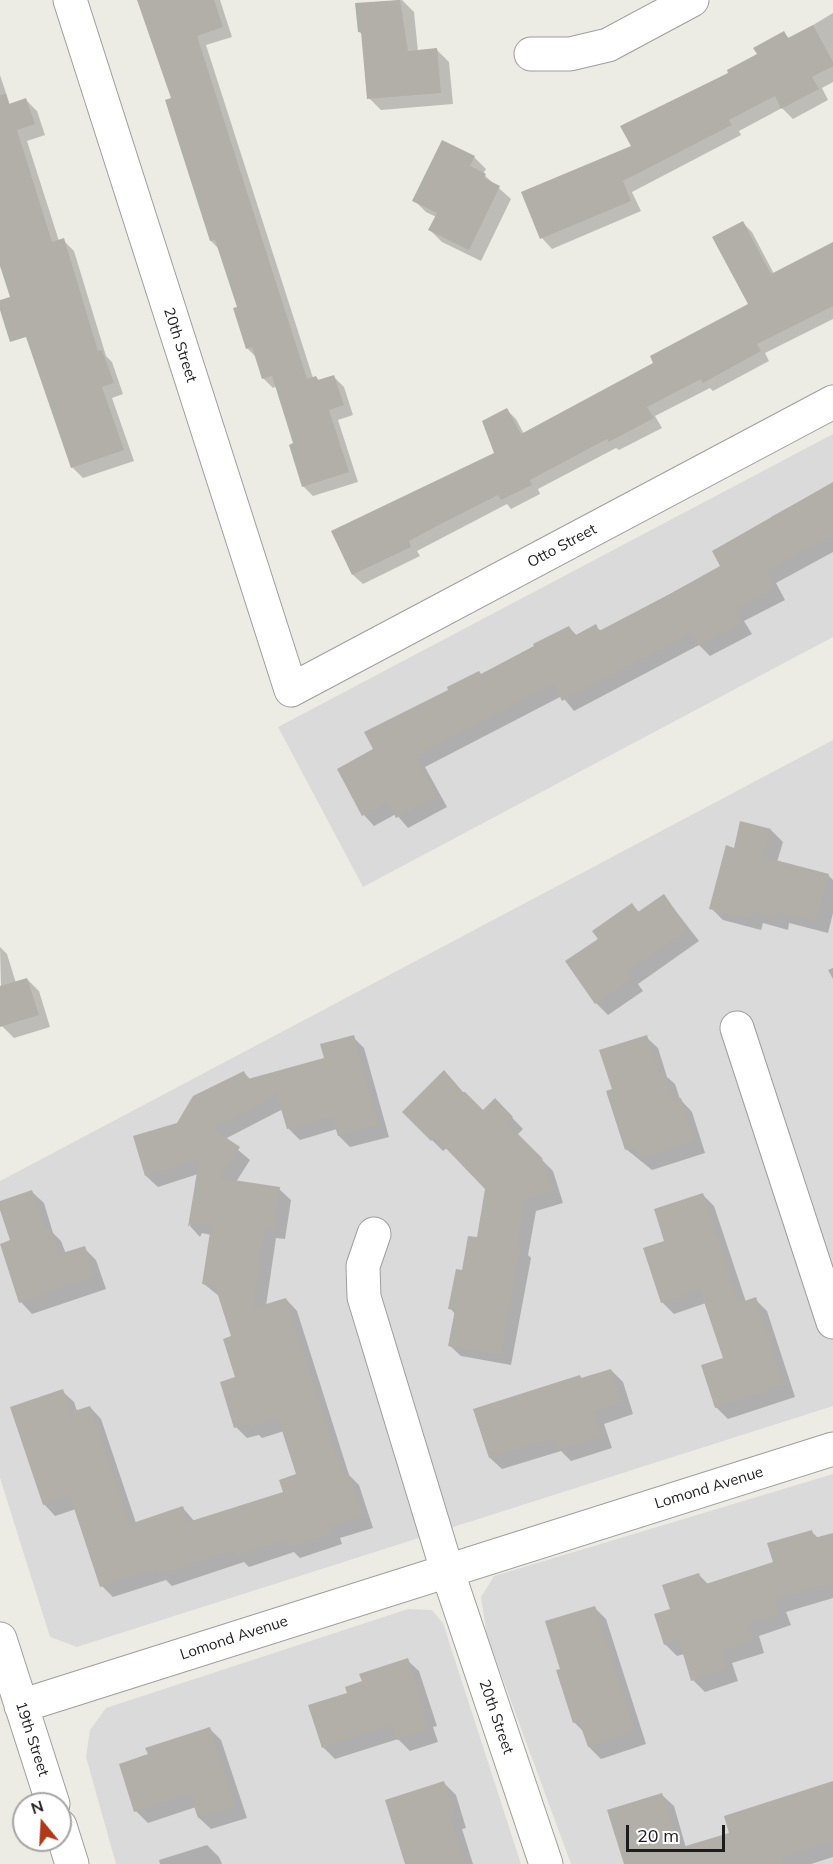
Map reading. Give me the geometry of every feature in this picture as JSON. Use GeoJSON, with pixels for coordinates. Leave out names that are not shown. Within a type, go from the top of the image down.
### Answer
{"type":"FeatureCollection","features":[{"type":"Feature","properties":{"kind":"street","name":"20th Street"},"geometry":{"type":"LineString","coordinates":[[70,0],[291,690]]}},
{"type":"Feature","properties":{"kind":"street"},"geometry":{"type":"LineString","coordinates":[[531,54],[570,54],[608,45],[692,0]]}},
{"type":"Feature","properties":{"kind":"street","name":"Otto Street"},"geometry":{"type":"LineString","coordinates":[[291,690],[833,402]]}},
{"type":"Feature","properties":{"kind":"street"},"geometry":{"type":"LineString","coordinates":[[737,1028],[833,1323]]}},
{"type":"Feature","properties":{"kind":"street"},"geometry":{"type":"LineString","coordinates":[[374,1234],[363,1266],[364,1297],[447,1570]]}},
{"type":"Feature","properties":{"kind":"street","name":"Lomond Avenue"},"geometry":{"type":"LineString","coordinates":[[21,1706],[833,1449]]}},
{"type":"Feature","properties":{"kind":"street","name":"20th Street"},"geometry":{"type":"LineString","coordinates":[[447,1570],[546,1864]]}},
{"type":"Feature","properties":{"kind":"street","name":"19th Street"},"geometry":{"type":"LineString","coordinates":[[0,1639],[49,1792]]}},
{"type":"Feature","properties":{"kind":"shaded area"},"geometry":{"type":"Polygon","coordinates":[[[833,434],[833,637],[363,887],[278,727],[833,434]]]}},
{"type":"Feature","properties":{"kind":"shaded area"},"geometry":{"type":"Polygon","coordinates":[[[833,740],[833,1406],[77,1647],[50,1637],[0,1478],[0,1181],[833,740]]]}},
{"type":"Feature","properties":{"kind":"shaded area"},"geometry":{"type":"Polygon","coordinates":[[[833,1474],[833,1864],[571,1864],[487,1636],[481,1597],[494,1576],[833,1474]]]}},
{"type":"Feature","properties":{"kind":"shaded area"},"geometry":{"type":"Polygon","coordinates":[[[408,1609],[432,1610],[443,1623],[521,1864],[116,1864],[86,1757],[90,1730],[106,1708],[408,1609]]]}},
{"type":"Feature","properties":{"kind":"building"},"geometry":{"type":"Polygon","coordinates":[[[137,0],[214,0],[223,27],[197,36],[307,379],[316,376],[318,380],[334,375],[344,405],[329,410],[349,472],[302,487],[289,445],[293,443],[272,376],[262,379],[252,347],[246,349],[233,308],[237,307],[215,240],[210,241],[165,100],[171,98],[137,0]]]}},
{"type":"Feature","properties":{"kind":"building"},"geometry":{"type":"Polygon","coordinates":[[[400,0],[408,51],[437,48],[441,93],[367,99],[361,32],[358,32],[355,3],[400,0]]]}},
{"type":"Feature","properties":{"kind":"building"},"geometry":{"type":"Polygon","coordinates":[[[813,25],[833,62],[833,66],[812,77],[819,89],[781,109],[775,96],[729,120],[732,125],[623,181],[631,201],[540,239],[521,192],[631,146],[620,126],[728,73],[727,70],[757,54],[753,48],[784,31],[788,38],[813,25]]]}},
{"type":"Feature","properties":{"kind":"building"},"geometry":{"type":"Polygon","coordinates":[[[6,94],[9,104],[26,98],[35,124],[17,130],[52,242],[64,238],[98,351],[102,350],[114,383],[102,387],[124,450],[71,468],[26,337],[10,342],[0,310],[0,300],[10,297],[0,266],[0,95],[6,94]]]}},
{"type":"Feature","properties":{"kind":"building"},"geometry":{"type":"Polygon","coordinates":[[[442,140],[475,156],[470,166],[486,174],[484,178],[500,186],[469,250],[428,230],[437,213],[412,201],[442,140]]]}},
{"type":"Feature","properties":{"kind":"building"},"geometry":{"type":"Polygon","coordinates":[[[743,221],[771,274],[833,242],[833,306],[757,344],[761,351],[703,383],[701,379],[647,407],[654,418],[609,442],[607,439],[530,480],[532,485],[501,500],[498,495],[441,524],[409,541],[411,547],[352,575],[331,531],[494,453],[482,421],[507,408],[521,434],[653,363],[650,356],[748,304],[712,237],[743,221]]]}},
{"type":"Feature","properties":{"kind":"building"},"geometry":{"type":"Polygon","coordinates":[[[833,482],[833,536],[766,571],[775,588],[735,610],[742,623],[697,646],[691,633],[562,701],[554,684],[415,756],[437,796],[396,818],[388,802],[362,816],[337,769],[373,749],[364,732],[448,690],[447,687],[479,671],[481,674],[569,626],[574,636],[596,624],[599,631],[670,594],[720,566],[712,551],[833,482]]]}},
{"type":"Feature","properties":{"kind":"building"},"geometry":{"type":"Polygon","coordinates":[[[740,821],[771,829],[764,857],[829,874],[816,922],[778,912],[776,919],[752,912],[750,919],[709,909],[726,845],[734,848],[740,821]]]}},
{"type":"Feature","properties":{"kind":"building"},"geometry":{"type":"Polygon","coordinates":[[[664,894],[688,929],[627,972],[632,979],[595,1004],[565,961],[598,939],[592,931],[632,903],[638,912],[664,894]]]}},
{"type":"Feature","properties":{"kind":"building"},"geometry":{"type":"Polygon","coordinates":[[[27,978],[39,1015],[0,1027],[0,986],[27,978]]]}},
{"type":"Feature","properties":{"kind":"building"},"geometry":{"type":"Polygon","coordinates":[[[354,1035],[379,1125],[338,1136],[332,1117],[287,1129],[276,1092],[272,1098],[213,1129],[240,1147],[220,1178],[280,1187],[274,1229],[265,1228],[253,1308],[286,1298],[342,1473],[348,1472],[363,1516],[330,1527],[332,1533],[287,1548],[285,1540],[236,1556],[234,1550],[159,1575],[157,1568],[100,1587],[70,1496],[43,1505],[10,1407],[63,1389],[71,1412],[90,1406],[130,1524],[183,1506],[188,1522],[283,1492],[279,1480],[296,1474],[278,1418],[249,1427],[248,1424],[234,1428],[220,1382],[235,1377],[223,1339],[231,1336],[215,1286],[202,1284],[211,1226],[191,1223],[188,1227],[199,1160],[145,1176],[133,1136],[177,1123],[193,1096],[244,1071],[248,1079],[324,1058],[320,1044],[354,1035]]]}},
{"type":"Feature","properties":{"kind":"building"},"geometry":{"type":"Polygon","coordinates":[[[647,1035],[659,1072],[663,1071],[673,1101],[681,1098],[694,1141],[639,1159],[635,1147],[625,1150],[606,1091],[612,1089],[599,1050],[647,1035]]]}},
{"type":"Feature","properties":{"kind":"building"},"geometry":{"type":"Polygon","coordinates":[[[444,1070],[483,1110],[495,1098],[513,1117],[507,1123],[542,1158],[553,1191],[525,1200],[518,1245],[521,1245],[501,1355],[448,1346],[455,1310],[448,1309],[456,1269],[462,1270],[468,1236],[477,1237],[485,1189],[435,1137],[431,1141],[402,1112],[444,1070]]]}},
{"type":"Feature","properties":{"kind":"building"},"geometry":{"type":"Polygon","coordinates":[[[32,1190],[45,1229],[50,1227],[59,1254],[85,1246],[95,1277],[19,1303],[0,1244],[10,1240],[0,1210],[0,1201],[32,1190]]]}},
{"type":"Feature","properties":{"kind":"building"},"geometry":{"type":"Polygon","coordinates":[[[703,1193],[739,1303],[756,1297],[784,1385],[715,1408],[701,1365],[723,1358],[700,1290],[661,1303],[643,1248],[664,1241],[654,1209],[703,1193]]]}},
{"type":"Feature","properties":{"kind":"building"},"geometry":{"type":"Polygon","coordinates":[[[611,1369],[622,1402],[593,1412],[601,1436],[558,1450],[554,1438],[489,1458],[473,1409],[580,1375],[581,1378],[611,1369]]]}},
{"type":"Feature","properties":{"kind":"building"},"geometry":{"type":"Polygon","coordinates":[[[812,1530],[814,1538],[833,1533],[833,1582],[775,1600],[780,1614],[748,1624],[753,1641],[721,1651],[727,1669],[691,1681],[679,1640],[664,1645],[654,1614],[670,1609],[662,1585],[699,1573],[703,1585],[773,1562],[767,1543],[812,1530]]]}},
{"type":"Feature","properties":{"kind":"building"},"geometry":{"type":"Polygon","coordinates":[[[595,1606],[635,1732],[588,1747],[579,1721],[573,1723],[556,1670],[560,1669],[545,1621],[595,1606]]]}},
{"type":"Feature","properties":{"kind":"building"},"geometry":{"type":"Polygon","coordinates":[[[408,1658],[426,1714],[423,1715],[428,1730],[397,1740],[392,1725],[322,1748],[308,1705],[347,1693],[345,1687],[362,1681],[359,1674],[408,1658]]]}},
{"type":"Feature","properties":{"kind":"building"},"geometry":{"type":"Polygon","coordinates":[[[210,1727],[236,1806],[198,1818],[190,1794],[134,1812],[119,1764],[148,1754],[145,1748],[210,1727]]]}},
{"type":"Feature","properties":{"kind":"building"},"geometry":{"type":"Polygon","coordinates":[[[444,1781],[455,1816],[451,1817],[466,1864],[405,1864],[385,1800],[444,1781]]]}},
{"type":"Feature","properties":{"kind":"building"},"geometry":{"type":"Polygon","coordinates":[[[833,1781],[833,1841],[781,1858],[782,1864],[624,1864],[607,1810],[662,1793],[679,1848],[729,1833],[724,1816],[833,1781]]]}}]}
